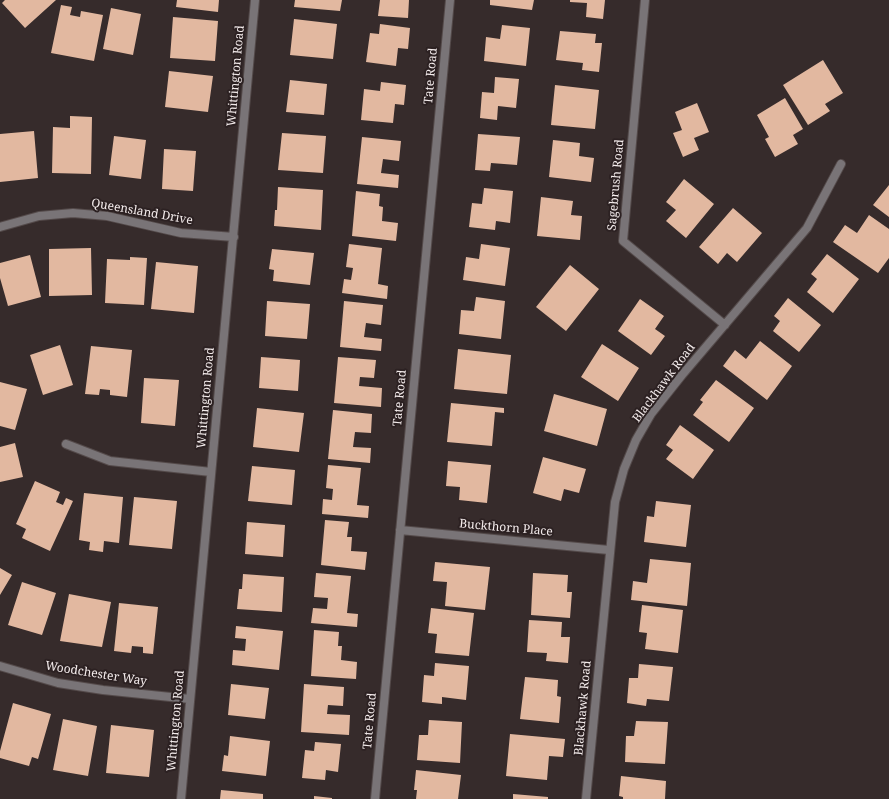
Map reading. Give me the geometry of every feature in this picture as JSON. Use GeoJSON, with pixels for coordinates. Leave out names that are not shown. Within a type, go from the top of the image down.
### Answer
{"type":"FeatureCollection","features":[{"type":"Feature","properties":{"kind":"street","name":"Whittington Road"},"geometry":{"type":"LineString","coordinates":[[181,799],[255,0]]}},
{"type":"Feature","properties":{"kind":"street","name":"Tate Road"},"geometry":{"type":"LineString","coordinates":[[375,799],[450,0]]}},
{"type":"Feature","properties":{"kind":"street","name":"Sagebrush Road"},"geometry":{"type":"LineString","coordinates":[[645,0],[623,241],[725,325]]}},
{"type":"Feature","properties":{"kind":"street","name":"Blackhawk Road"},"geometry":{"type":"LineString","coordinates":[[586,799],[614,502],[624,469],[636,440],[651,414],[682,375],[807,228],[841,164]]}},
{"type":"Feature","properties":{"kind":"street","name":"Queensland Drive"},"geometry":{"type":"LineString","coordinates":[[0,227],[39,216],[73,213],[107,216],[181,233],[234,237]]}},
{"type":"Feature","properties":{"kind":"street"},"geometry":{"type":"LineString","coordinates":[[66,444],[110,461],[211,472]]}},
{"type":"Feature","properties":{"kind":"street","name":"Buckthorn Place"},"geometry":{"type":"LineString","coordinates":[[400,530],[609,550]]}},
{"type":"Feature","properties":{"kind":"street","name":"Woodchester Way"},"geometry":{"type":"LineString","coordinates":[[0,666],[58,683],[103,690],[190,699]]}},
{"type":"Feature","properties":{"kind":"building"},"geometry":{"type":"Polygon","coordinates":[[[5,0],[56,0],[25,28],[2,3],[5,0]]]}},
{"type":"Feature","properties":{"kind":"building"},"geometry":{"type":"Polygon","coordinates":[[[177,0],[219,0],[218,12],[176,7],[177,0]]]}},
{"type":"Feature","properties":{"kind":"building"},"geometry":{"type":"Polygon","coordinates":[[[295,0],[342,0],[340,11],[294,7],[295,0]]]}},
{"type":"Feature","properties":{"kind":"building"},"geometry":{"type":"Polygon","coordinates":[[[380,0],[409,0],[408,18],[378,16],[380,0]]]}},
{"type":"Feature","properties":{"kind":"building"},"geometry":{"type":"Polygon","coordinates":[[[490,0],[534,0],[532,10],[490,5],[490,0]]]}},
{"type":"Feature","properties":{"kind":"building"},"geometry":{"type":"Polygon","coordinates":[[[570,0],[605,0],[603,19],[586,17],[587,3],[570,2],[570,0]]]}},
{"type":"Feature","properties":{"kind":"building"},"geometry":{"type":"Polygon","coordinates":[[[61,5],[72,7],[70,15],[80,17],[81,11],[103,15],[94,61],[51,53],[61,5]]]}},
{"type":"Feature","properties":{"kind":"building"},"geometry":{"type":"Polygon","coordinates":[[[111,8],[141,14],[133,55],[103,49],[111,8]]]}},
{"type":"Feature","properties":{"kind":"building"},"geometry":{"type":"Polygon","coordinates":[[[173,17],[218,21],[215,61],[170,58],[173,17]]]}},
{"type":"Feature","properties":{"kind":"building"},"geometry":{"type":"Polygon","coordinates":[[[294,19],[337,24],[333,59],[290,55],[294,19]]]}},
{"type":"Feature","properties":{"kind":"building"},"geometry":{"type":"Polygon","coordinates":[[[380,24],[410,28],[408,49],[398,48],[396,66],[366,62],[370,33],[379,34],[380,24]]]}},
{"type":"Feature","properties":{"kind":"building"},"geometry":{"type":"Polygon","coordinates":[[[502,25],[530,28],[526,66],[484,61],[486,37],[500,39],[502,25]]]}},
{"type":"Feature","properties":{"kind":"building"},"geometry":{"type":"Polygon","coordinates":[[[560,31],[596,34],[595,43],[602,43],[599,72],[582,70],[583,63],[556,60],[560,31]]]}},
{"type":"Feature","properties":{"kind":"building"},"geometry":{"type":"Polygon","coordinates":[[[823,60],[843,93],[825,104],[830,111],[808,125],[783,85],[823,60]]]}},
{"type":"Feature","properties":{"kind":"building"},"geometry":{"type":"Polygon","coordinates":[[[169,71],[213,76],[208,112],[165,107],[169,71]]]}},
{"type":"Feature","properties":{"kind":"building"},"geometry":{"type":"Polygon","coordinates":[[[495,77],[519,79],[516,108],[498,106],[497,120],[480,118],[482,92],[494,93],[495,77]]]}},
{"type":"Feature","properties":{"kind":"building"},"geometry":{"type":"Polygon","coordinates":[[[290,80],[327,84],[324,115],[286,112],[290,80]]]}},
{"type":"Feature","properties":{"kind":"building"},"geometry":{"type":"Polygon","coordinates":[[[381,82],[406,85],[404,105],[395,104],[393,123],[361,120],[364,89],[380,91],[381,82]]]}},
{"type":"Feature","properties":{"kind":"building"},"geometry":{"type":"Polygon","coordinates":[[[555,85],[599,90],[595,129],[551,125],[555,85]]]}},
{"type":"Feature","properties":{"kind":"building"},"geometry":{"type":"Polygon","coordinates":[[[785,98],[803,129],[793,135],[798,144],[775,157],[765,139],[769,137],[757,115],[785,98]]]}},
{"type":"Feature","properties":{"kind":"building"},"geometry":{"type":"Polygon","coordinates":[[[697,103],[709,132],[694,138],[699,150],[683,157],[673,133],[682,130],[675,112],[697,103]]]}},
{"type":"Feature","properties":{"kind":"building"},"geometry":{"type":"Polygon","coordinates":[[[70,116],[92,117],[91,174],[52,173],[53,127],[70,128],[70,116]]]}},
{"type":"Feature","properties":{"kind":"building"},"geometry":{"type":"Polygon","coordinates":[[[34,131],[38,178],[0,182],[0,134],[34,131]]]}},
{"type":"Feature","properties":{"kind":"building"},"geometry":{"type":"Polygon","coordinates":[[[282,133],[326,136],[323,173],[278,170],[282,133]]]}},
{"type":"Feature","properties":{"kind":"building"},"geometry":{"type":"Polygon","coordinates":[[[478,134],[520,137],[517,165],[491,163],[490,171],[475,170],[478,134]]]}},
{"type":"Feature","properties":{"kind":"building"},"geometry":{"type":"Polygon","coordinates":[[[114,136],[146,140],[141,179],[109,175],[114,136]]]}},
{"type":"Feature","properties":{"kind":"building"},"geometry":{"type":"Polygon","coordinates":[[[362,137],[401,141],[399,161],[383,159],[381,173],[399,175],[398,188],[357,184],[362,137]]]}},
{"type":"Feature","properties":{"kind":"building"},"geometry":{"type":"Polygon","coordinates":[[[553,140],[580,143],[579,156],[594,158],[591,182],[549,177],[553,140]]]}},
{"type":"Feature","properties":{"kind":"building"},"geometry":{"type":"Polygon","coordinates":[[[164,149],[196,151],[193,191],[162,189],[164,149]]]}},
{"type":"Feature","properties":{"kind":"building"},"geometry":{"type":"Polygon","coordinates":[[[684,179],[714,204],[686,238],[666,221],[676,210],[666,202],[684,179]]]}},
{"type":"Feature","properties":{"kind":"building"},"geometry":{"type":"Polygon","coordinates":[[[889,185],[889,217],[873,205],[889,185]]]}},
{"type":"Feature","properties":{"kind":"building"},"geometry":{"type":"Polygon","coordinates":[[[278,187],[323,190],[321,230],[274,226],[275,210],[277,210],[278,187]]]}},
{"type":"Feature","properties":{"kind":"building"},"geometry":{"type":"Polygon","coordinates":[[[484,188],[513,191],[510,223],[496,221],[495,230],[469,227],[472,203],[482,204],[484,188]]]}},
{"type":"Feature","properties":{"kind":"building"},"geometry":{"type":"Polygon","coordinates":[[[356,191],[380,194],[379,206],[383,207],[382,221],[398,223],[396,241],[352,236],[356,191]]]}},
{"type":"Feature","properties":{"kind":"building"},"geometry":{"type":"Polygon","coordinates":[[[541,197],[573,201],[571,215],[582,216],[580,240],[537,236],[541,197]]]}},
{"type":"Feature","properties":{"kind":"building"},"geometry":{"type":"Polygon","coordinates":[[[733,208],[762,233],[737,262],[727,253],[718,264],[699,247],[733,208]]]}},
{"type":"Feature","properties":{"kind":"building"},"geometry":{"type":"Polygon","coordinates":[[[869,215],[889,229],[889,258],[878,273],[833,242],[845,225],[857,233],[869,215]]]}},
{"type":"Feature","properties":{"kind":"building"},"geometry":{"type":"Polygon","coordinates":[[[349,244],[382,248],[378,284],[388,286],[387,299],[342,293],[344,279],[351,280],[353,268],[346,267],[349,244]]]}},
{"type":"Feature","properties":{"kind":"building"},"geometry":{"type":"Polygon","coordinates":[[[481,244],[510,248],[505,286],[463,280],[466,257],[479,259],[481,244]]]}},
{"type":"Feature","properties":{"kind":"building"},"geometry":{"type":"Polygon","coordinates":[[[91,248],[92,295],[49,296],[49,249],[91,248]]]}},
{"type":"Feature","properties":{"kind":"building"},"geometry":{"type":"Polygon","coordinates":[[[272,249],[314,253],[310,285],[273,281],[274,270],[269,269],[272,249]]]}},
{"type":"Feature","properties":{"kind":"building"},"geometry":{"type":"Polygon","coordinates":[[[827,254],[859,279],[833,313],[807,292],[817,279],[811,274],[827,254]]]}},
{"type":"Feature","properties":{"kind":"building"},"geometry":{"type":"Polygon","coordinates":[[[30,255],[41,297],[8,306],[0,278],[0,263],[30,255]]]}},
{"type":"Feature","properties":{"kind":"building"},"geometry":{"type":"Polygon","coordinates":[[[130,257],[147,258],[144,305],[105,303],[107,259],[130,260],[130,257]]]}},
{"type":"Feature","properties":{"kind":"building"},"geometry":{"type":"Polygon","coordinates":[[[156,262],[198,266],[194,313],[151,309],[156,262]]]}},
{"type":"Feature","properties":{"kind":"building"},"geometry":{"type":"Polygon","coordinates":[[[570,265],[599,289],[566,331],[536,307],[570,265]]]}},
{"type":"Feature","properties":{"kind":"building"},"geometry":{"type":"Polygon","coordinates":[[[476,297],[505,301],[501,339],[459,334],[461,310],[474,311],[476,297]]]}},
{"type":"Feature","properties":{"kind":"building"},"geometry":{"type":"Polygon","coordinates":[[[788,298],[821,325],[799,352],[773,331],[780,321],[774,316],[788,298]]]}},
{"type":"Feature","properties":{"kind":"building"},"geometry":{"type":"Polygon","coordinates":[[[640,299],[664,316],[655,329],[665,336],[651,355],[618,331],[640,299]]]}},
{"type":"Feature","properties":{"kind":"building"},"geometry":{"type":"Polygon","coordinates":[[[267,301],[310,304],[307,339],[265,336],[267,301]]]}},
{"type":"Feature","properties":{"kind":"building"},"geometry":{"type":"Polygon","coordinates":[[[344,301],[383,305],[381,325],[366,323],[364,337],[382,339],[381,351],[340,347],[344,301]]]}},
{"type":"Feature","properties":{"kind":"building"},"geometry":{"type":"Polygon","coordinates":[[[760,341],[792,366],[767,400],[723,366],[735,350],[746,359],[760,341]]]}},
{"type":"Feature","properties":{"kind":"building"},"geometry":{"type":"Polygon","coordinates":[[[602,344],[639,368],[618,401],[581,377],[602,344]]]}},
{"type":"Feature","properties":{"kind":"building"},"geometry":{"type":"Polygon","coordinates":[[[60,345],[73,385],[43,395],[30,355],[60,345]]]}},
{"type":"Feature","properties":{"kind":"building"},"geometry":{"type":"Polygon","coordinates":[[[91,346],[132,350],[127,397],[110,395],[110,390],[100,389],[99,395],[85,394],[91,346]]]}},
{"type":"Feature","properties":{"kind":"building"},"geometry":{"type":"Polygon","coordinates":[[[458,349],[511,355],[507,394],[454,389],[458,349]]]}},
{"type":"Feature","properties":{"kind":"building"},"geometry":{"type":"Polygon","coordinates":[[[261,357],[300,360],[298,391],[259,388],[261,357]]]}},
{"type":"Feature","properties":{"kind":"building"},"geometry":{"type":"Polygon","coordinates":[[[338,357],[376,360],[374,378],[360,377],[359,386],[382,388],[381,407],[334,403],[338,357]]]}},
{"type":"Feature","properties":{"kind":"building"},"geometry":{"type":"Polygon","coordinates":[[[144,378],[179,380],[175,426],[141,423],[144,378]]]}},
{"type":"Feature","properties":{"kind":"building"},"geometry":{"type":"Polygon","coordinates":[[[716,380],[754,408],[729,442],[693,415],[703,402],[700,400],[716,380]]]}},
{"type":"Feature","properties":{"kind":"building"},"geometry":{"type":"Polygon","coordinates":[[[0,382],[27,389],[15,430],[0,426],[0,382]]]}},
{"type":"Feature","properties":{"kind":"building"},"geometry":{"type":"Polygon","coordinates":[[[554,394],[607,409],[597,446],[544,431],[554,394]]]}},
{"type":"Feature","properties":{"kind":"building"},"geometry":{"type":"Polygon","coordinates":[[[451,403],[504,408],[504,413],[495,412],[492,446],[447,442],[451,403]]]}},
{"type":"Feature","properties":{"kind":"building"},"geometry":{"type":"Polygon","coordinates":[[[257,408],[304,413],[299,452],[253,447],[257,408]]]}},
{"type":"Feature","properties":{"kind":"building"},"geometry":{"type":"Polygon","coordinates":[[[333,410],[372,414],[371,433],[355,432],[353,447],[371,448],[370,463],[328,459],[333,410]]]}},
{"type":"Feature","properties":{"kind":"building"},"geometry":{"type":"Polygon","coordinates":[[[680,425],[714,450],[693,479],[666,459],[673,450],[666,445],[680,425]]]}},
{"type":"Feature","properties":{"kind":"building"},"geometry":{"type":"Polygon","coordinates":[[[15,443],[23,477],[0,482],[0,447],[15,443]]]}},
{"type":"Feature","properties":{"kind":"building"},"geometry":{"type":"Polygon","coordinates":[[[543,457],[586,469],[579,493],[564,489],[561,501],[533,493],[543,457]]]}},
{"type":"Feature","properties":{"kind":"building"},"geometry":{"type":"Polygon","coordinates":[[[448,461],[491,465],[487,503],[459,500],[460,487],[446,486],[448,461]]]}},
{"type":"Feature","properties":{"kind":"building"},"geometry":{"type":"Polygon","coordinates":[[[328,465],[361,468],[357,505],[369,506],[368,518],[322,514],[323,499],[332,500],[333,489],[326,488],[328,465]]]}},
{"type":"Feature","properties":{"kind":"building"},"geometry":{"type":"Polygon","coordinates":[[[252,466],[295,470],[292,505],[248,501],[252,466]]]}},
{"type":"Feature","properties":{"kind":"building"},"geometry":{"type":"Polygon","coordinates":[[[35,481],[60,492],[56,502],[63,505],[66,498],[73,501],[50,551],[22,538],[26,529],[16,524],[35,481]]]}},
{"type":"Feature","properties":{"kind":"building"},"geometry":{"type":"Polygon","coordinates":[[[84,493],[123,497],[119,543],[104,541],[103,552],[89,550],[90,542],[79,540],[84,493]]]}},
{"type":"Feature","properties":{"kind":"building"},"geometry":{"type":"Polygon","coordinates":[[[134,497],[177,501],[172,549],[129,545],[134,497]]]}},
{"type":"Feature","properties":{"kind":"building"},"geometry":{"type":"Polygon","coordinates":[[[656,501],[691,505],[686,547],[644,542],[647,516],[654,517],[656,501]]]}},
{"type":"Feature","properties":{"kind":"building"},"geometry":{"type":"Polygon","coordinates":[[[325,520],[349,522],[347,537],[352,537],[351,551],[367,552],[365,570],[321,565],[325,520]]]}},
{"type":"Feature","properties":{"kind":"building"},"geometry":{"type":"Polygon","coordinates":[[[247,522],[285,525],[283,557],[245,554],[247,522]]]}},
{"type":"Feature","properties":{"kind":"building"},"geometry":{"type":"Polygon","coordinates":[[[650,559],[691,563],[687,606],[631,600],[633,581],[647,583],[650,559]]]}},
{"type":"Feature","properties":{"kind":"building"},"geometry":{"type":"Polygon","coordinates":[[[435,562],[490,567],[485,610],[445,606],[447,582],[433,581],[435,562]]]}},
{"type":"Feature","properties":{"kind":"building"},"geometry":{"type":"Polygon","coordinates":[[[0,568],[12,575],[0,595],[0,568]]]}},
{"type":"Feature","properties":{"kind":"building"},"geometry":{"type":"Polygon","coordinates":[[[316,573],[351,576],[347,613],[358,614],[357,627],[311,623],[313,608],[327,609],[328,598],[314,597],[316,573]]]}},
{"type":"Feature","properties":{"kind":"building"},"geometry":{"type":"Polygon","coordinates":[[[533,573],[568,575],[567,592],[572,592],[570,618],[531,615],[533,573]]]}},
{"type":"Feature","properties":{"kind":"building"},"geometry":{"type":"Polygon","coordinates":[[[243,574],[284,577],[282,612],[237,609],[239,589],[242,589],[243,574]]]}},
{"type":"Feature","properties":{"kind":"building"},"geometry":{"type":"Polygon","coordinates":[[[22,582],[56,593],[42,635],[8,625],[22,582]]]}},
{"type":"Feature","properties":{"kind":"building"},"geometry":{"type":"Polygon","coordinates":[[[69,594],[111,602],[102,647],[60,641],[69,594]]]}},
{"type":"Feature","properties":{"kind":"building"},"geometry":{"type":"Polygon","coordinates":[[[119,603],[158,607],[153,654],[143,653],[143,647],[132,646],[131,653],[114,651],[119,603]]]}},
{"type":"Feature","properties":{"kind":"building"},"geometry":{"type":"Polygon","coordinates":[[[642,605],[683,610],[678,653],[645,649],[647,633],[639,632],[642,605]]]}},
{"type":"Feature","properties":{"kind":"building"},"geometry":{"type":"Polygon","coordinates":[[[431,608],[474,613],[469,656],[435,653],[437,634],[428,633],[431,608]]]}},
{"type":"Feature","properties":{"kind":"building"},"geometry":{"type":"Polygon","coordinates":[[[529,620],[562,622],[561,637],[570,637],[568,663],[546,661],[547,653],[527,652],[529,620]]]}},
{"type":"Feature","properties":{"kind":"building"},"geometry":{"type":"Polygon","coordinates":[[[236,626],[283,631],[279,670],[232,665],[233,650],[245,651],[246,639],[235,638],[236,626]]]}},
{"type":"Feature","properties":{"kind":"building"},"geometry":{"type":"Polygon","coordinates":[[[314,630],[339,632],[338,646],[342,646],[341,660],[357,662],[356,679],[311,676],[314,630]]]}},
{"type":"Feature","properties":{"kind":"building"},"geometry":{"type":"Polygon","coordinates":[[[435,663],[469,666],[466,700],[442,697],[442,704],[422,702],[424,675],[434,676],[435,663]]]}},
{"type":"Feature","properties":{"kind":"building"},"geometry":{"type":"Polygon","coordinates":[[[639,664],[673,667],[669,701],[647,699],[646,706],[627,703],[629,678],[638,678],[639,664]]]}},
{"type":"Feature","properties":{"kind":"building"},"geometry":{"type":"Polygon","coordinates":[[[525,677],[558,680],[557,696],[561,697],[559,723],[520,719],[525,677]]]}},
{"type":"Feature","properties":{"kind":"building"},"geometry":{"type":"Polygon","coordinates":[[[231,684],[269,688],[265,719],[228,715],[231,684]]]}},
{"type":"Feature","properties":{"kind":"building"},"geometry":{"type":"Polygon","coordinates":[[[304,684],[344,687],[343,706],[328,705],[327,714],[350,715],[349,735],[301,732],[304,684]]]}},
{"type":"Feature","properties":{"kind":"building"},"geometry":{"type":"Polygon","coordinates":[[[13,703],[51,714],[38,759],[32,757],[29,766],[0,758],[0,751],[13,703]]]}},
{"type":"Feature","properties":{"kind":"building"},"geometry":{"type":"Polygon","coordinates":[[[63,719],[97,726],[88,776],[53,770],[63,719]]]}},
{"type":"Feature","properties":{"kind":"building"},"geometry":{"type":"Polygon","coordinates":[[[429,720],[462,722],[460,763],[417,760],[419,735],[428,735],[429,720]]]}},
{"type":"Feature","properties":{"kind":"building"},"geometry":{"type":"Polygon","coordinates":[[[636,721],[668,722],[665,764],[625,762],[626,736],[634,736],[636,721]]]}},
{"type":"Feature","properties":{"kind":"building"},"geometry":{"type":"Polygon","coordinates":[[[111,725],[154,730],[149,777],[106,773],[111,725]]]}},
{"type":"Feature","properties":{"kind":"building"},"geometry":{"type":"Polygon","coordinates":[[[510,734],[565,739],[563,757],[549,756],[547,780],[506,776],[510,734]]]}},
{"type":"Feature","properties":{"kind":"building"},"geometry":{"type":"Polygon","coordinates":[[[230,736],[270,741],[266,776],[222,771],[224,755],[228,756],[230,736]]]}},
{"type":"Feature","properties":{"kind":"building"},"geometry":{"type":"Polygon","coordinates":[[[315,742],[341,744],[338,772],[326,770],[325,780],[302,778],[305,750],[314,751],[315,742]]]}},
{"type":"Feature","properties":{"kind":"building"},"geometry":{"type":"Polygon","coordinates":[[[416,770],[461,775],[458,799],[416,799],[417,790],[414,790],[416,770]]]}},
{"type":"Feature","properties":{"kind":"building"},"geometry":{"type":"Polygon","coordinates":[[[621,776],[666,781],[665,799],[623,799],[623,797],[619,796],[621,776]]]}},
{"type":"Feature","properties":{"kind":"building"},"geometry":{"type":"Polygon","coordinates":[[[221,790],[263,794],[263,799],[220,799],[221,790]]]}},
{"type":"Feature","properties":{"kind":"building"},"geometry":{"type":"Polygon","coordinates":[[[513,794],[548,797],[548,799],[513,799],[513,794]]]}},
{"type":"Feature","properties":{"kind":"building"},"geometry":{"type":"Polygon","coordinates":[[[314,796],[332,798],[332,799],[314,799],[314,796]]]}}]}
